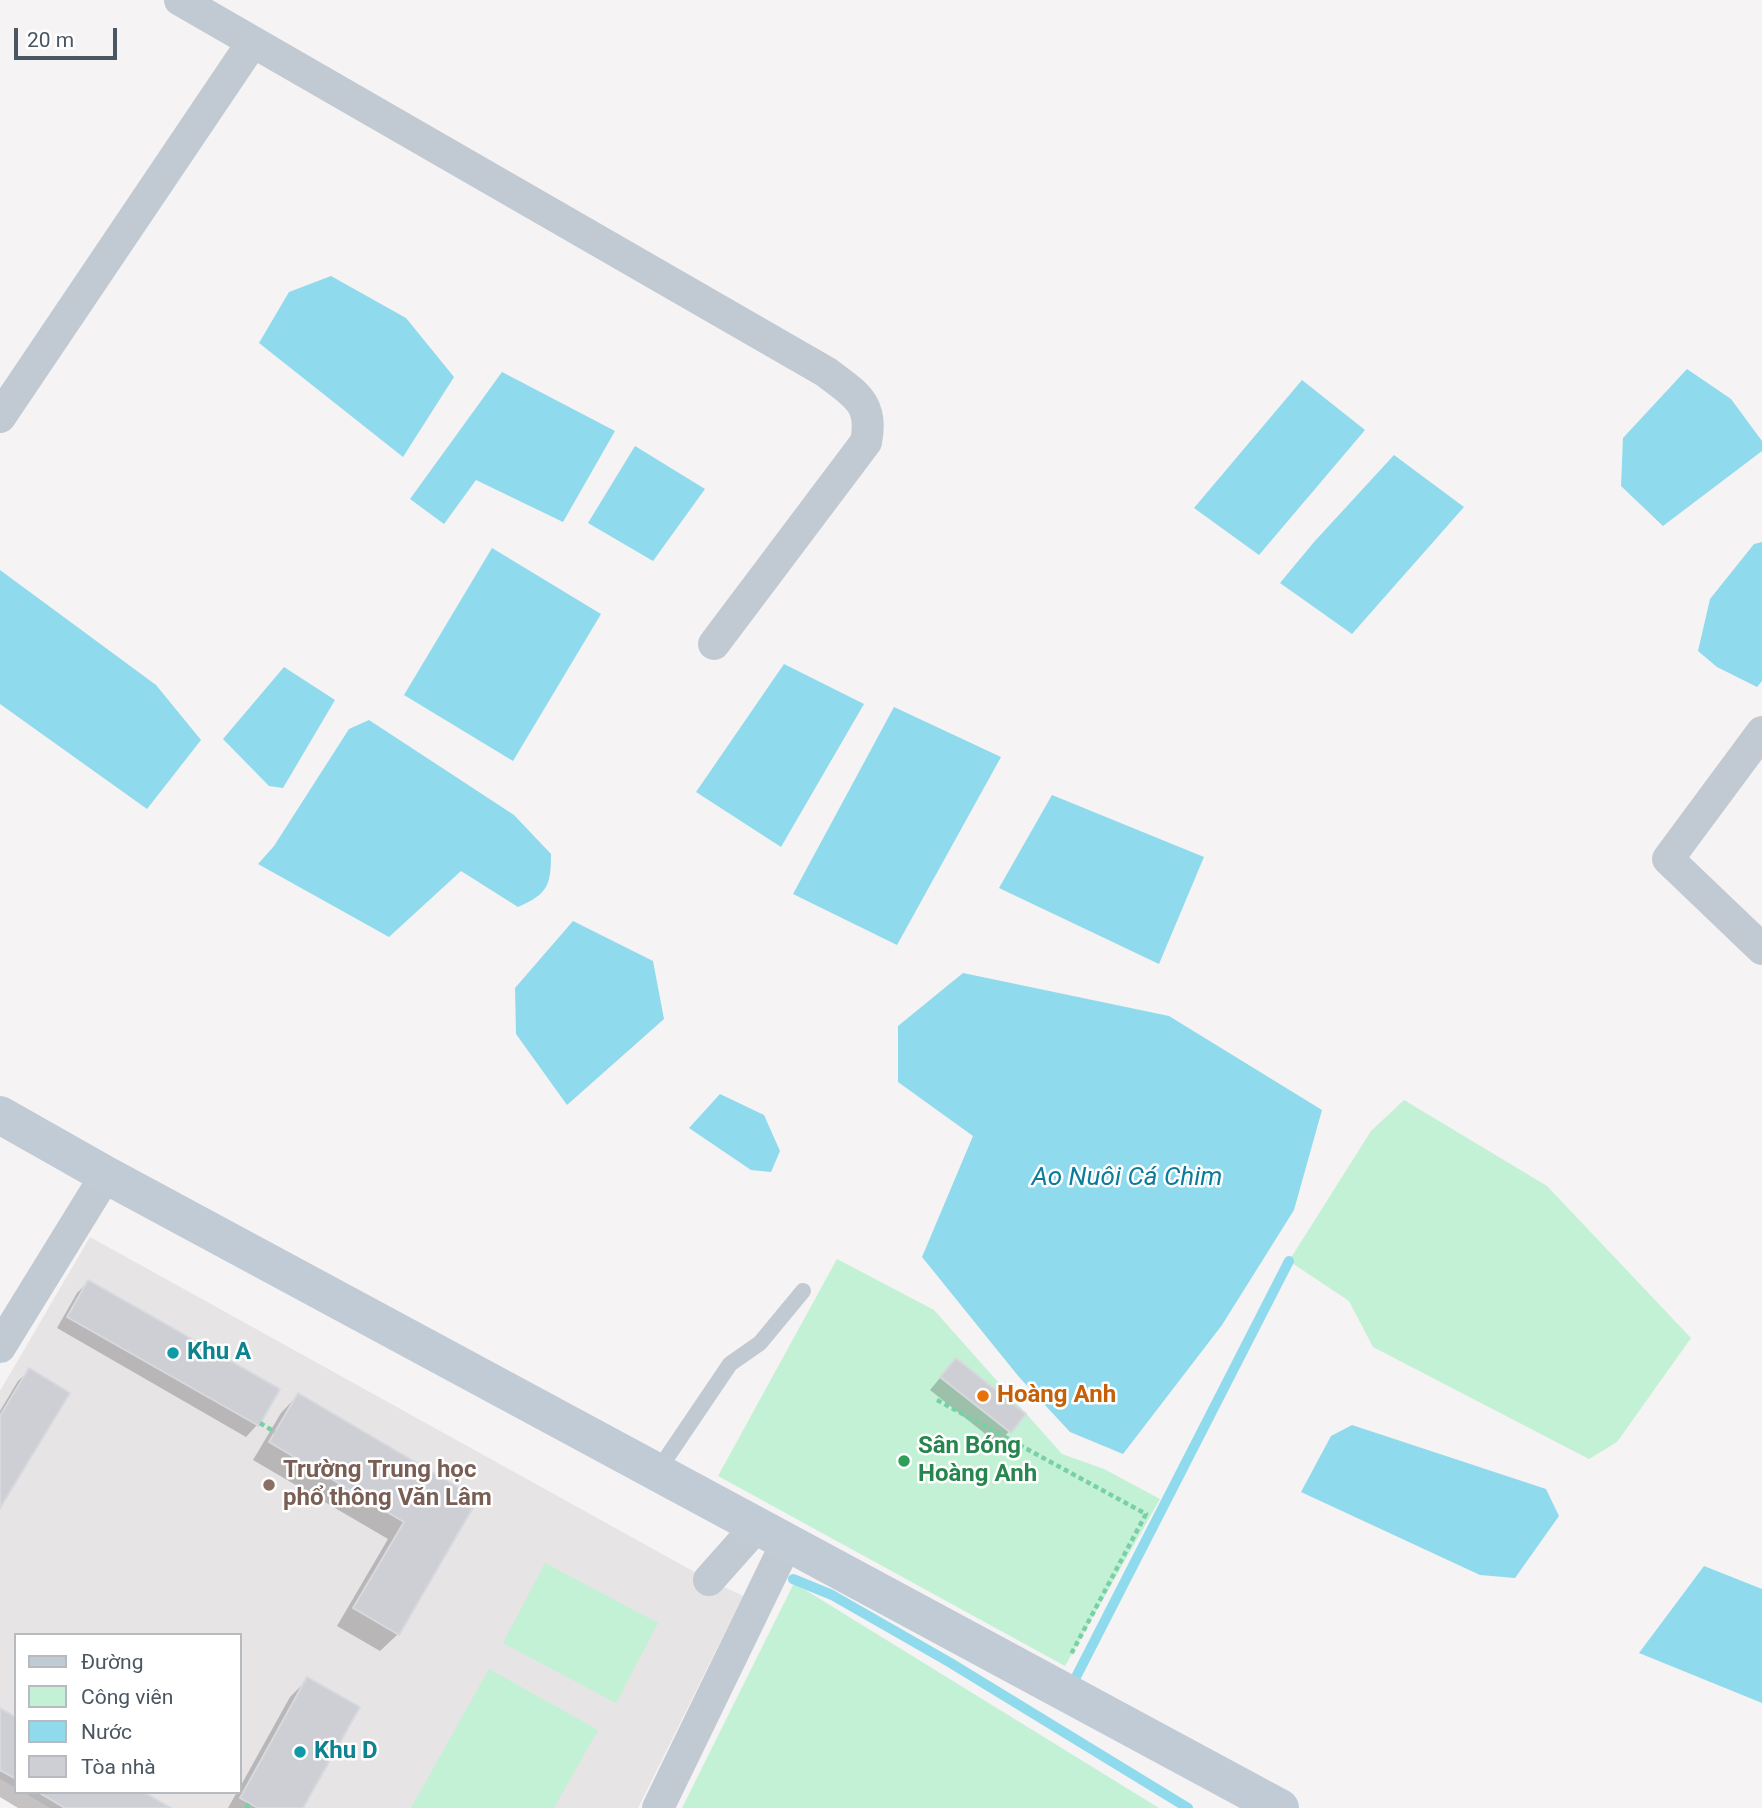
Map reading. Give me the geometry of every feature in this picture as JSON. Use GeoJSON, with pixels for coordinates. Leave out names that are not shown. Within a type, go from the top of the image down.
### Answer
{"type":"FeatureCollection","features":[{"type":"Feature","properties":{"kind":"main road"},"geometry":{"type":"LineString","coordinates":[[0,1115],[106,1175],[772,1534],[1060,1676],[1280,1808]]}},
{"type":"Feature","properties":{"kind":"street"},"geometry":{"type":"LineString","coordinates":[[180,0],[826,372],[857,396],[870,421],[866,442],[714,644]]}},
{"type":"Feature","properties":{"kind":"street"},"geometry":{"type":"LineString","coordinates":[[0,417],[252,43]]}},
{"type":"Feature","properties":{"kind":"street"},"geometry":{"type":"LineString","coordinates":[[1762,732],[1668,859],[1762,949]]}},
{"type":"Feature","properties":{"kind":"street"},"geometry":{"type":"LineString","coordinates":[[0,1347],[25,1326],[106,1175]]}},
{"type":"Feature","properties":{"kind":"street"},"geometry":{"type":"LineString","coordinates":[[709,1580],[772,1534]]}},
{"type":"Feature","properties":{"kind":"street"},"geometry":{"type":"LineString","coordinates":[[657,1808],[772,1534]]}},
{"type":"Feature","properties":{"kind":"lane"},"geometry":{"type":"LineString","coordinates":[[657,1472],[730,1364],[760,1343],[803,1291]]}},
{"type":"Feature","properties":{"kind":"path"},"geometry":{"type":"LineString","coordinates":[[937,1400],[1146,1514],[1060,1676]]}},
{"type":"Feature","properties":{"kind":"path"},"geometry":{"type":"LineString","coordinates":[[260,1423],[275,1432]]}},
{"type":"Feature","properties":{"kind":"shaded area","name":"Trường Trung học phổ thông Văn Lâm"},"geometry":{"type":"Polygon","coordinates":[[[90,1237],[709,1580],[743,1596],[638,1808],[50,1808],[26,1794],[242,1794],[242,1633],[14,1633],[14,1787],[0,1779],[0,1391],[90,1237]]]}},
{"type":"Feature","properties":{"kind":"green space"},"geometry":{"type":"Polygon","coordinates":[[[1404,1100],[1547,1186],[1691,1338],[1617,1442],[1589,1459],[1373,1347],[1349,1301],[1289,1261],[1371,1131],[1404,1100]]]}},
{"type":"Feature","properties":{"kind":"green space","name":"Sân Bóng Hoàng Anh"},"geometry":{"type":"Polygon","coordinates":[[[837,1259],[934,1310],[1062,1454],[1104,1469],[1160,1499],[1065,1666],[718,1476],[837,1259]]]}},
{"type":"Feature","properties":{"kind":"green space"},"geometry":{"type":"Polygon","coordinates":[[[545,1563],[658,1623],[616,1703],[503,1643],[545,1563]]]}},
{"type":"Feature","properties":{"kind":"green space"},"geometry":{"type":"Polygon","coordinates":[[[794,1583],[1159,1808],[682,1808],[794,1583]]]}},
{"type":"Feature","properties":{"kind":"green space"},"geometry":{"type":"Polygon","coordinates":[[[489,1669],[598,1730],[554,1808],[411,1808],[489,1669]]]}},
{"type":"Feature","properties":{"kind":"water"},"geometry":{"type":"Polygon","coordinates":[[[331,276],[406,318],[454,377],[403,457],[259,343],[289,292],[331,276]]]}},
{"type":"Feature","properties":{"kind":"water"},"geometry":{"type":"Polygon","coordinates":[[[1687,369],[1731,399],[1762,441],[1762,451],[1663,526],[1621,486],[1623,438],[1687,369]]]}},
{"type":"Feature","properties":{"kind":"water"},"geometry":{"type":"Polygon","coordinates":[[[502,372],[615,431],[563,522],[476,480],[444,524],[410,499],[502,372]]]}},
{"type":"Feature","properties":{"kind":"water"},"geometry":{"type":"Polygon","coordinates":[[[1302,380],[1365,430],[1259,555],[1194,508],[1302,380]]]}},
{"type":"Feature","properties":{"kind":"water"},"geometry":{"type":"Polygon","coordinates":[[[635,446],[705,489],[653,561],[588,523],[635,446]]]}},
{"type":"Feature","properties":{"kind":"water"},"geometry":{"type":"Polygon","coordinates":[[[1394,455],[1464,507],[1352,634],[1280,583],[1394,455]]]}},
{"type":"Feature","properties":{"kind":"water"},"geometry":{"type":"Polygon","coordinates":[[[1762,542],[1762,681],[1757,687],[1717,667],[1698,651],[1710,599],[1754,544],[1762,542]]]}},
{"type":"Feature","properties":{"kind":"water"},"geometry":{"type":"Polygon","coordinates":[[[492,548],[601,614],[513,761],[404,695],[492,548]]]}},
{"type":"Feature","properties":{"kind":"water"},"geometry":{"type":"Polygon","coordinates":[[[0,570],[156,685],[201,740],[147,809],[0,704],[0,570]]]}},
{"type":"Feature","properties":{"kind":"water"},"geometry":{"type":"Polygon","coordinates":[[[784,664],[864,704],[781,847],[696,792],[784,664]]]}},
{"type":"Feature","properties":{"kind":"water"},"geometry":{"type":"Polygon","coordinates":[[[284,667],[335,700],[283,788],[269,786],[223,739],[284,667]]]}},
{"type":"Feature","properties":{"kind":"water"},"geometry":{"type":"Polygon","coordinates":[[[894,707],[1001,757],[897,945],[793,894],[894,707]]]}},
{"type":"Feature","properties":{"kind":"water"},"geometry":{"type":"Polygon","coordinates":[[[369,720],[514,815],[551,854],[550,874],[542,893],[518,907],[461,871],[389,937],[258,864],[274,846],[349,729],[369,720]]]}},
{"type":"Feature","properties":{"kind":"water"},"geometry":{"type":"Polygon","coordinates":[[[1052,795],[1204,857],[1159,964],[999,888],[1052,795]]]}},
{"type":"Feature","properties":{"kind":"water"},"geometry":{"type":"Polygon","coordinates":[[[573,921],[653,961],[664,1019],[567,1105],[516,1034],[515,988],[573,921]]]}},
{"type":"Feature","properties":{"kind":"water","name":"Ao Nuôi Cá Chim"},"geometry":{"type":"Polygon","coordinates":[[[963,973],[1169,1016],[1322,1110],[1294,1210],[1222,1325],[1123,1454],[1070,1432],[1019,1377],[922,1257],[973,1136],[898,1082],[898,1026],[963,973]]]}},
{"type":"Feature","properties":{"kind":"water"},"geometry":{"type":"Polygon","coordinates":[[[720,1094],[764,1115],[780,1151],[771,1172],[751,1170],[689,1128],[720,1094]]]}},
{"type":"Feature","properties":{"kind":"water"},"geometry":{"type":"Polygon","coordinates":[[[1352,1425],[1546,1489],[1559,1516],[1515,1578],[1480,1575],[1301,1492],[1331,1436],[1352,1425]]]}},
{"type":"Feature","properties":{"kind":"water"},"geometry":{"type":"Polygon","coordinates":[[[1704,1566],[1762,1589],[1762,1703],[1639,1653],[1704,1566]]]}},
{"type":"Feature","properties":{"kind":"building","name":"Khu A"},"geometry":{"type":"Polygon","coordinates":[[[88,1280],[280,1389],[259,1426],[67,1317],[88,1280]]]}},
{"type":"Feature","properties":{"kind":"building","name":"Hoàng Anh"},"geometry":{"type":"Polygon","coordinates":[[[956,1358],[1026,1414],[1011,1433],[940,1377],[956,1358]]]}},
{"type":"Feature","properties":{"kind":"building"},"geometry":{"type":"Polygon","coordinates":[[[29,1368],[70,1393],[0,1508],[0,1416],[29,1368]]]}},
{"type":"Feature","properties":{"kind":"building"},"geometry":{"type":"Polygon","coordinates":[[[298,1393],[478,1499],[399,1635],[353,1608],[404,1522],[269,1442],[298,1393]]]}},
{"type":"Feature","properties":{"kind":"building","name":"Khu D"},"geometry":{"type":"Polygon","coordinates":[[[307,1677],[360,1707],[303,1808],[258,1808],[240,1798],[307,1677]]]}},
{"type":"Feature","properties":{"kind":"building"},"geometry":{"type":"Polygon","coordinates":[[[0,1708],[14,1716],[14,1778],[0,1770],[0,1708]]]}},
{"type":"Feature","properties":{"kind":"building"},"geometry":{"type":"Polygon","coordinates":[[[41,1794],[147,1794],[171,1808],[65,1808],[41,1794]]]}},
{"type":"Feature","properties":{"kind":"waterway"},"geometry":{"type":"LineString","coordinates":[[1076,1677],[1289,1261]]}},
{"type":"Feature","properties":{"kind":"waterway"},"geometry":{"type":"LineString","coordinates":[[793,1579],[832,1595],[949,1662],[1188,1808]]}},
{"type":"Feature","properties":{"kind":"place","name":"Khu A"},"geometry":{"type":"Point","coordinates":[173,1353]}},
{"type":"Feature","properties":{"kind":"place","name":"Hoàng Anh"},"geometry":{"type":"Point","coordinates":[983,1396]}},
{"type":"Feature","properties":{"kind":"place","name":"Sân Bóng Hoàng Anh"},"geometry":{"type":"Point","coordinates":[904,1461]}},
{"type":"Feature","properties":{"kind":"place","name":"Trường Trung học phổ thông Văn Lâm"},"geometry":{"type":"Point","coordinates":[269,1485]}},
{"type":"Feature","properties":{"kind":"place","name":"Khu D"},"geometry":{"type":"Point","coordinates":[300,1752]}}]}
